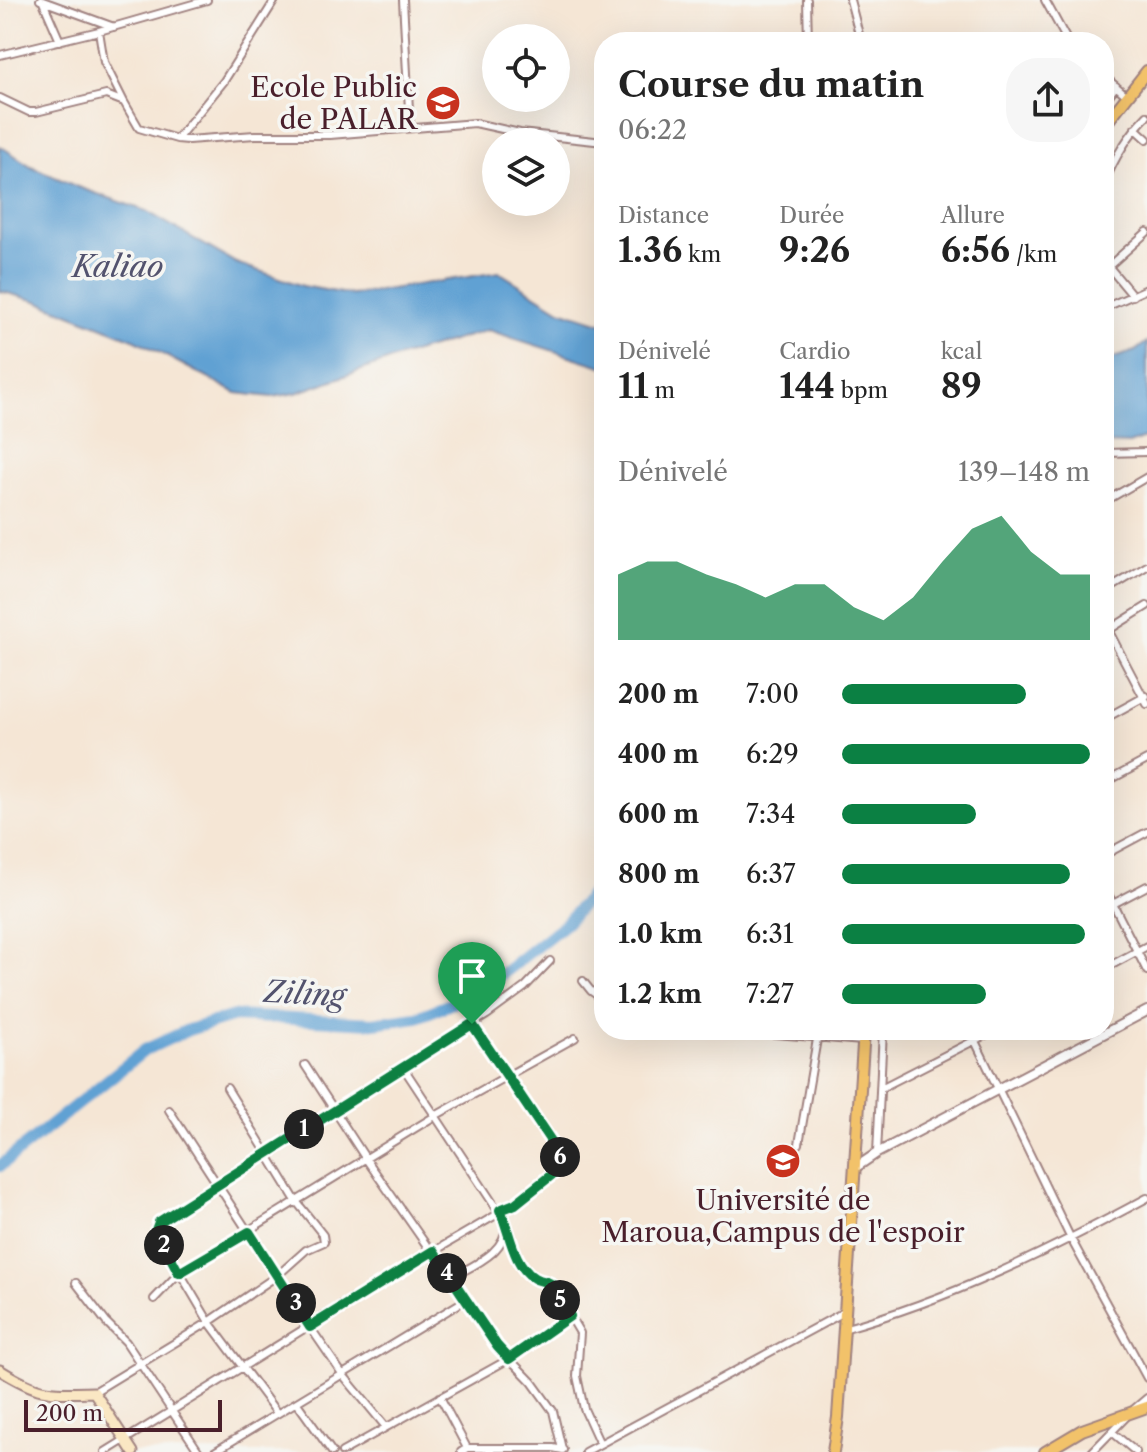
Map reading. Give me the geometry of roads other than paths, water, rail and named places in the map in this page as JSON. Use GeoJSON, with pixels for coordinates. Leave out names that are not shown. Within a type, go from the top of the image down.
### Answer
{"type":"FeatureCollection","features":[{"type":"Feature","properties":{"kind":"main road"},"geometry":{"type":"LineString","coordinates":[[1114,112],[1147,71]]}},
{"type":"Feature","properties":{"kind":"main road"},"geometry":{"type":"LineString","coordinates":[[833,1452],[846,1311],[863,1040]]}},
{"type":"Feature","properties":{"kind":"main road"},"geometry":{"type":"LineString","coordinates":[[0,1370],[29,1388],[49,1393],[94,1392],[133,1452]]}},
{"type":"Feature","properties":{"kind":"main road"},"geometry":{"type":"LineString","coordinates":[[1045,1452],[1082,1430],[1147,1407]]}},
{"type":"Feature","properties":{"kind":"street"},"geometry":{"type":"LineString","coordinates":[[0,55],[207,0]]}},
{"type":"Feature","properties":{"kind":"street"},"geometry":{"type":"LineString","coordinates":[[177,139],[224,81],[275,0]]}},
{"type":"Feature","properties":{"kind":"street"},"geometry":{"type":"LineString","coordinates":[[403,0],[410,128]]}},
{"type":"Feature","properties":{"kind":"street"},"geometry":{"type":"LineString","coordinates":[[807,0],[808,32]]}},
{"type":"Feature","properties":{"kind":"street"},"geometry":{"type":"LineString","coordinates":[[850,0],[858,32]]}},
{"type":"Feature","properties":{"kind":"street"},"geometry":{"type":"LineString","coordinates":[[1045,0],[1063,32]]}},
{"type":"Feature","properties":{"kind":"street"},"geometry":{"type":"LineString","coordinates":[[41,1],[114,27]]}},
{"type":"Feature","properties":{"kind":"street"},"geometry":{"type":"LineString","coordinates":[[41,1],[60,41]]}},
{"type":"Feature","properties":{"kind":"street"},"geometry":{"type":"LineString","coordinates":[[99,31],[104,62],[139,128],[177,139],[330,135],[485,124],[520,133],[594,141]]}},
{"type":"Feature","properties":{"kind":"street"},"geometry":{"type":"LineString","coordinates":[[1114,89],[1116,86],[1126,95]]}},
{"type":"Feature","properties":{"kind":"street"},"geometry":{"type":"LineString","coordinates":[[0,98],[29,112],[106,95],[124,102]]}},
{"type":"Feature","properties":{"kind":"street"},"geometry":{"type":"LineString","coordinates":[[1114,160],[1135,128],[1147,116]]}},
{"type":"Feature","properties":{"kind":"street"},"geometry":{"type":"LineString","coordinates":[[1135,128],[1147,139]]}},
{"type":"Feature","properties":{"kind":"street"},"geometry":{"type":"LineString","coordinates":[[1114,258],[1147,232]]}},
{"type":"Feature","properties":{"kind":"street"},"geometry":{"type":"LineString","coordinates":[[1114,273],[1133,296]]}},
{"type":"Feature","properties":{"kind":"street"},"geometry":{"type":"LineString","coordinates":[[1114,304],[1147,289]]}},
{"type":"Feature","properties":{"kind":"street"},"geometry":{"type":"LineString","coordinates":[[1114,453],[1147,452]]}},
{"type":"Feature","properties":{"kind":"street"},"geometry":{"type":"LineString","coordinates":[[1114,496],[1147,477]]}},
{"type":"Feature","properties":{"kind":"street"},"geometry":{"type":"LineString","coordinates":[[1114,586],[1147,566]]}},
{"type":"Feature","properties":{"kind":"street"},"geometry":{"type":"LineString","coordinates":[[1114,627],[1147,606]]}},
{"type":"Feature","properties":{"kind":"street"},"geometry":{"type":"LineString","coordinates":[[1114,645],[1146,699],[1114,714]]}},
{"type":"Feature","properties":{"kind":"street"},"geometry":{"type":"LineString","coordinates":[[1114,778],[1147,760]]}},
{"type":"Feature","properties":{"kind":"street"},"geometry":{"type":"LineString","coordinates":[[1114,850],[1147,832]]}},
{"type":"Feature","properties":{"kind":"street"},"geometry":{"type":"LineString","coordinates":[[1114,903],[1147,886]]}},
{"type":"Feature","properties":{"kind":"street"},"geometry":{"type":"LineString","coordinates":[[1114,906],[1147,971]]}},
{"type":"Feature","properties":{"kind":"street"},"geometry":{"type":"LineString","coordinates":[[1114,963],[1147,946]]}},
{"type":"Feature","properties":{"kind":"street"},"geometry":{"type":"LineString","coordinates":[[277,1413],[209,1322],[155,1226],[472,1024],[525,987],[550,961]]}},
{"type":"Feature","properties":{"kind":"street"},"geometry":{"type":"LineString","coordinates":[[583,981],[594,993]]}},
{"type":"Feature","properties":{"kind":"street"},"geometry":{"type":"LineString","coordinates":[[1114,1029],[1147,1011]]}},
{"type":"Feature","properties":{"kind":"street"},"geometry":{"type":"LineString","coordinates":[[105,1452],[500,1210],[515,1204],[554,1173],[559,1167],[557,1150],[472,1024]]}},
{"type":"Feature","properties":{"kind":"street"},"geometry":{"type":"LineString","coordinates":[[154,1299],[179,1273],[435,1116],[575,1038]]}},
{"type":"Feature","properties":{"kind":"street"},"geometry":{"type":"LineString","coordinates":[[799,1144],[817,1040]]}},
{"type":"Feature","properties":{"kind":"street"},"geometry":{"type":"LineString","coordinates":[[877,1153],[883,1040]]}},
{"type":"Feature","properties":{"kind":"street"},"geometry":{"type":"LineString","coordinates":[[855,1168],[877,1153],[1093,1040]]}},
{"type":"Feature","properties":{"kind":"street"},"geometry":{"type":"LineString","coordinates":[[881,1088],[975,1041],[1071,1239],[1147,1378]]}},
{"type":"Feature","properties":{"kind":"street"},"geometry":{"type":"LineString","coordinates":[[305,1065],[366,1159],[497,1346],[532,1382],[553,1411],[563,1450],[464,1450],[440,1397]]}},
{"type":"Feature","properties":{"kind":"street"},"geometry":{"type":"LineString","coordinates":[[403,1067],[500,1210],[506,1232],[525,1269],[534,1278],[551,1284],[577,1326],[581,1337],[576,1369],[584,1409],[600,1444]]}},
{"type":"Feature","properties":{"kind":"street"},"geometry":{"type":"LineString","coordinates":[[94,1392],[209,1322],[278,1275],[306,1250],[324,1242],[323,1235],[296,1201],[227,1088]]}},
{"type":"Feature","properties":{"kind":"street"},"geometry":{"type":"LineString","coordinates":[[169,1110],[310,1327],[343,1375],[386,1427]]}},
{"type":"Feature","properties":{"kind":"street"},"geometry":{"type":"LineString","coordinates":[[843,1329],[924,1304],[1026,1261],[1147,1198]]}},
{"type":"Feature","properties":{"kind":"street"},"geometry":{"type":"LineString","coordinates":[[451,1278],[493,1253],[506,1232]]}},
{"type":"Feature","properties":{"kind":"street"},"geometry":{"type":"LineString","coordinates":[[76,1283],[141,1363],[199,1452]]}},
{"type":"Feature","properties":{"kind":"street"},"geometry":{"type":"LineString","coordinates":[[214,1452],[467,1299]]}},
{"type":"Feature","properties":{"kind":"street"},"geometry":{"type":"LineString","coordinates":[[585,1452],[846,1311]]}},
{"type":"Feature","properties":{"kind":"street"},"geometry":{"type":"LineString","coordinates":[[342,1452],[509,1359],[570,1316]]}},
{"type":"Feature","properties":{"kind":"street"},"geometry":{"type":"LineString","coordinates":[[1092,1452],[1147,1398]]}},
{"type":"Feature","properties":{"kind":"street"},"geometry":{"type":"LineString","coordinates":[[297,1403],[332,1452]]}},
{"type":"Feature","properties":{"kind":"street"},"geometry":{"type":"LineString","coordinates":[[1112,1432],[1136,1452]]}},
{"type":"Feature","properties":{"kind":"water","name":"Kaliao"},"geometry":{"type":"Polygon","coordinates":[[[0,146],[31,166],[75,186],[146,211],[236,263],[303,286],[352,295],[499,272],[560,310],[594,321],[594,364],[488,330],[296,393],[272,397],[236,393],[136,340],[37,301],[0,291],[0,146]]]}},
{"type":"Feature","properties":{"kind":"water"},"geometry":{"type":"Polygon","coordinates":[[[1147,342],[1147,437],[1129,444],[1114,443],[1114,358],[1135,351],[1147,342]]]}},
{"type":"Feature","properties":{"kind":"waterway","name":"Ziling"},"geometry":{"type":"LineString","coordinates":[[0,1166],[145,1050],[188,1030],[234,1016],[373,1023],[417,1017],[478,993],[566,923],[594,891]]}},
{"type":"Feature","properties":{"kind":"place","name":"Ecole Public de PALAR"},"geometry":{"type":"Point","coordinates":[443,103]}},
{"type":"Feature","properties":{"kind":"place","name":"Université de Maroua,Campus de l'espoir"},"geometry":{"type":"Point","coordinates":[783,1161]}}]}
